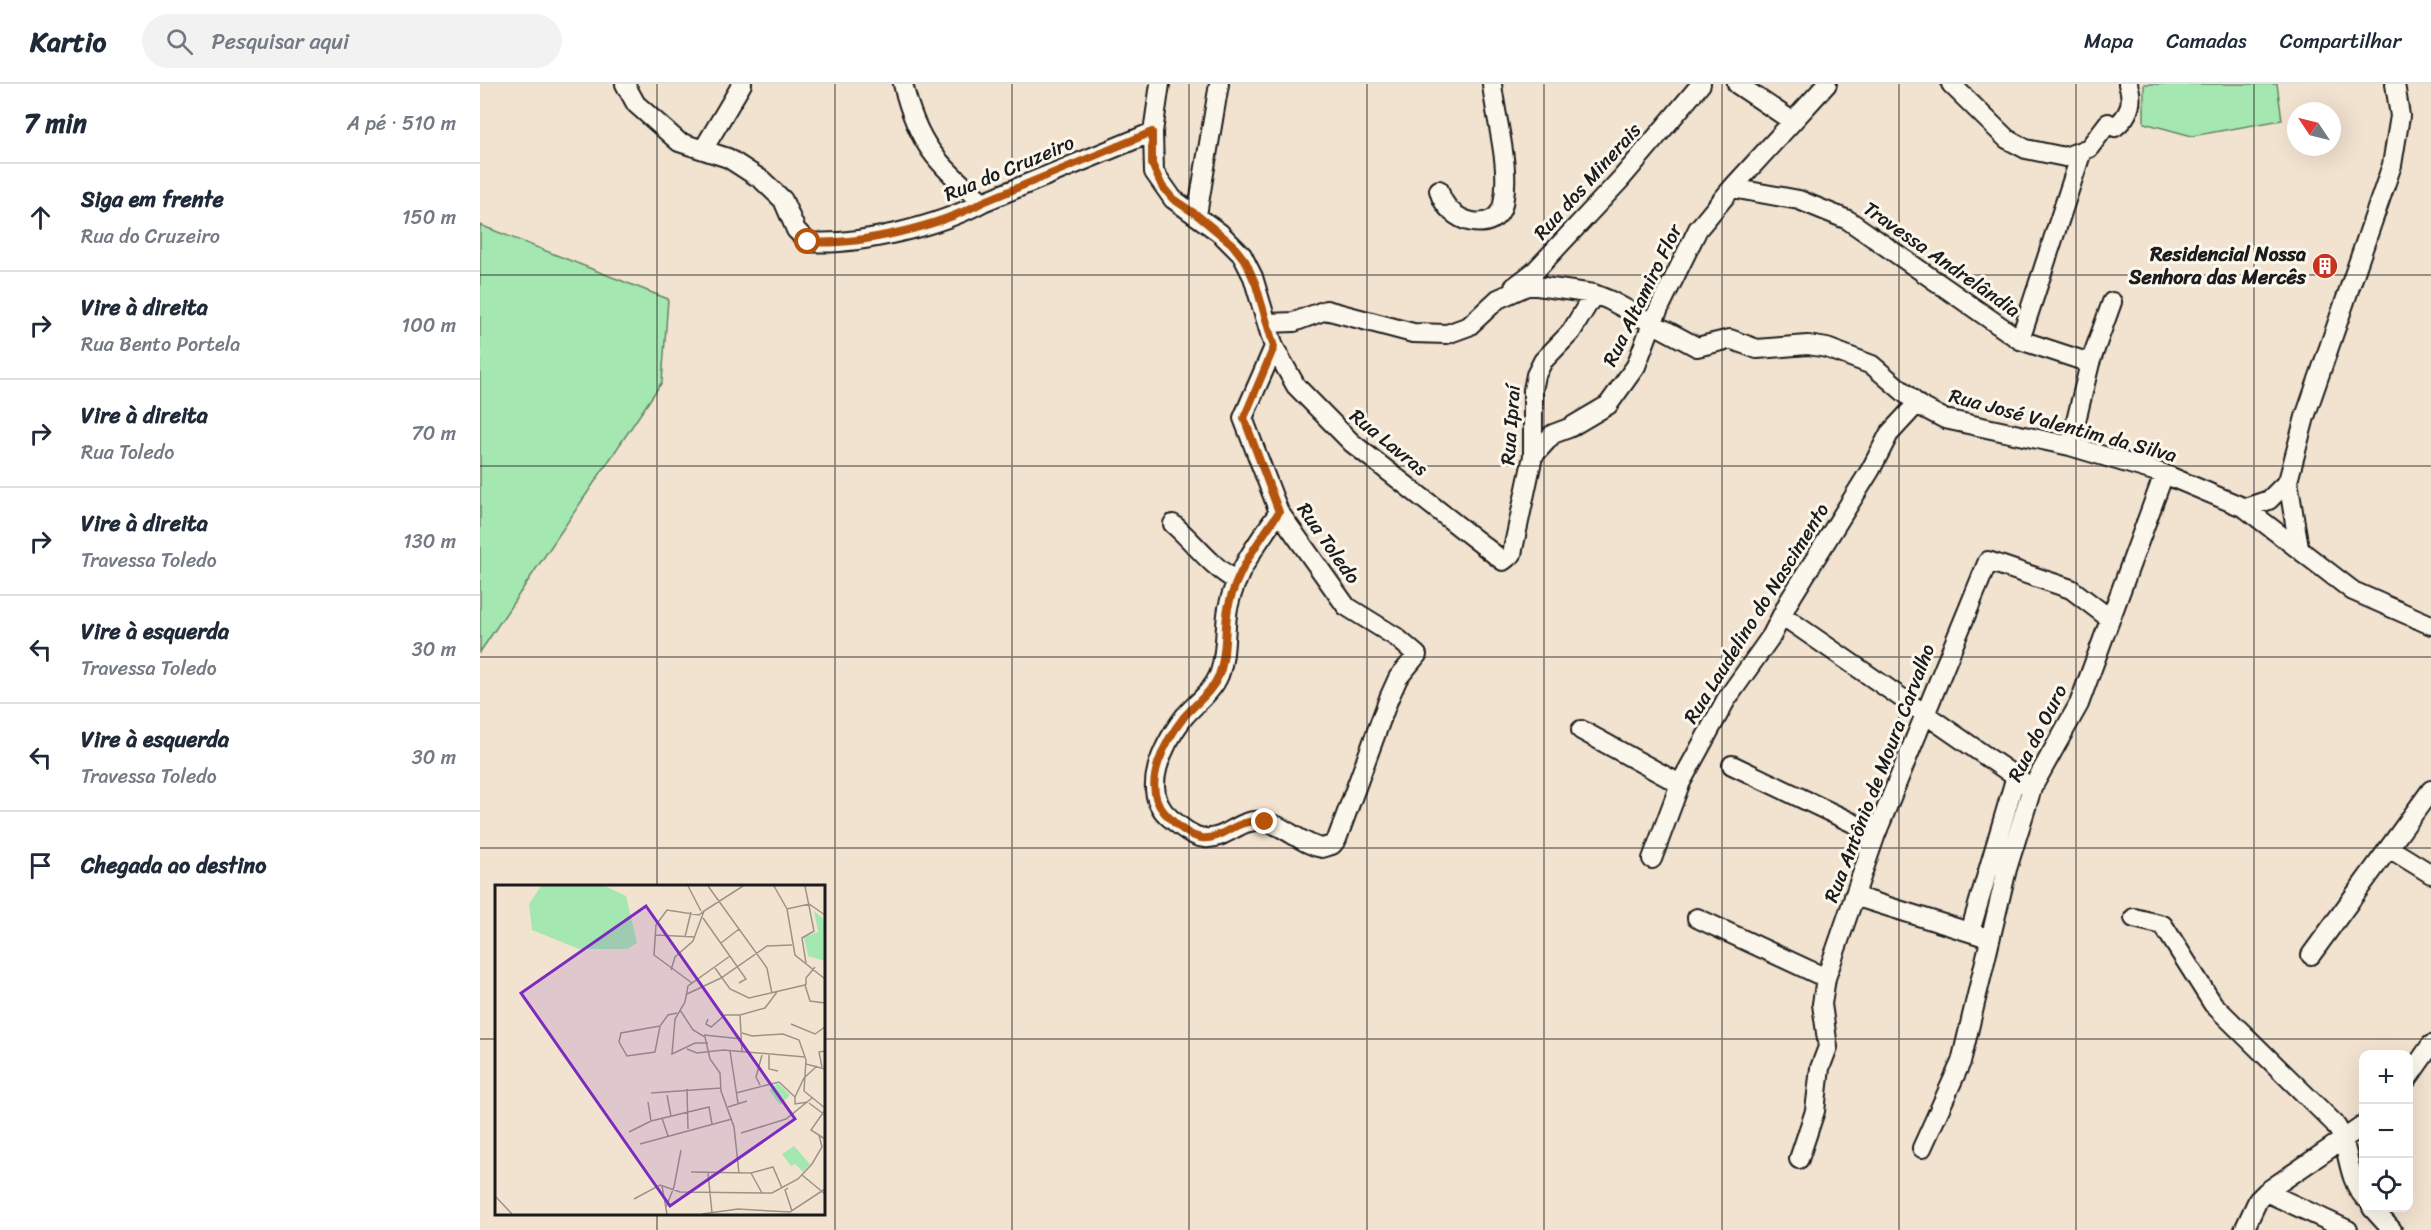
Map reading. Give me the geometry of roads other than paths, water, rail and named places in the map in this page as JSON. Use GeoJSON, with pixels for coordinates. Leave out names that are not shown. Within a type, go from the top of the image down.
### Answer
{"type":"FeatureCollection","features":[{"type":"Feature","properties":{"kind":"street","name":"Rua do Cruzeiro"},"geometry":{"type":"LineString","coordinates":[[625,84],[636,104],[679,142],[704,148],[743,166],[762,180],[783,200],[796,230],[808,242],[855,241],[959,215],[983,202],[1152,132]]}},
{"type":"Feature","properties":{"kind":"street"},"geometry":{"type":"LineString","coordinates":[[704,148],[742,84]]}},
{"type":"Feature","properties":{"kind":"street"},"geometry":{"type":"LineString","coordinates":[[903,84],[915,125],[936,161],[983,202]]}},
{"type":"Feature","properties":{"kind":"street","name":"Rua Lavras"},"geometry":{"type":"LineString","coordinates":[[1160,84],[1152,132],[1151,158],[1157,179],[1173,199],[1197,215],[1242,255],[1253,277],[1274,347],[1296,386],[1335,429],[1494,556]]}},
{"type":"Feature","properties":{"kind":"street"},"geometry":{"type":"LineString","coordinates":[[1197,215],[1219,84]]}},
{"type":"Feature","properties":{"kind":"street"},"geometry":{"type":"LineString","coordinates":[[1439,190],[1446,208],[1455,216],[1469,222],[1487,220],[1498,214],[1503,207],[1506,179],[1492,84]]}},
{"type":"Feature","properties":{"kind":"street","name":"Rua dos Minerais"},"geometry":{"type":"LineString","coordinates":[[1498,299],[1535,271],[1620,180],[1701,84]]}},
{"type":"Feature","properties":{"kind":"street"},"geometry":{"type":"LineString","coordinates":[[1737,84],[1792,121]]}},
{"type":"Feature","properties":{"kind":"street","name":"Rua Altamiro Flor"},"geometry":{"type":"LineString","coordinates":[[1533,456],[1553,434],[1569,428],[1608,405],[1636,366],[1653,321],[1698,229],[1732,188],[1827,84]]}},
{"type":"Feature","properties":{"kind":"street"},"geometry":{"type":"LineString","coordinates":[[1951,84],[2007,139],[2026,149],[2066,157],[2089,148],[2108,123],[2115,127],[2127,117],[2131,96],[2128,84]]}},
{"type":"Feature","properties":{"kind":"street"},"geometry":{"type":"LineString","coordinates":[[2299,548],[2288,481],[2305,417],[2392,165],[2400,116],[2395,84]]}},
{"type":"Feature","properties":{"kind":"street"},"geometry":{"type":"LineString","coordinates":[[2020,340],[2082,151]]}},
{"type":"Feature","properties":{"kind":"street"},"geometry":{"type":"LineString","coordinates":[[952,177],[959,215]]}},
{"type":"Feature","properties":{"kind":"street","name":"Travessa Andrelândia"},"geometry":{"type":"LineString","coordinates":[[1732,188],[1798,200],[1848,220],[2020,340],[2090,363]]}},
{"type":"Feature","properties":{"kind":"street","name":"Rua José Valentim da Silva"},"geometry":{"type":"LineString","coordinates":[[1268,323],[1294,322],[1326,310],[1413,333],[1447,334],[1469,326],[1498,299],[1527,286],[1594,294],[1653,321],[1697,347],[1730,339],[1757,349],[1808,345],[1843,353],[1879,370],[1920,406],[1960,424],[2070,446],[2164,474],[2245,508],[2353,591],[2431,625]]}},
{"type":"Feature","properties":{"kind":"street","name":"Rua Ipraí"},"geometry":{"type":"LineString","coordinates":[[1494,556],[1503,561],[1512,554],[1533,456],[1533,390],[1536,375],[1543,361],[1571,332],[1594,294]]}},
{"type":"Feature","properties":{"kind":"street"},"geometry":{"type":"LineString","coordinates":[[2070,446],[2090,363],[2112,302]]}},
{"type":"Feature","properties":{"kind":"street","name":"Rua Toledo"},"geometry":{"type":"LineString","coordinates":[[1237,581],[1228,609],[1220,672],[1212,687],[1181,722],[1161,758],[1155,778],[1155,795],[1165,813],[1190,832],[1204,838],[1217,838],[1246,822],[1260,821],[1322,848],[1334,843],[1341,831],[1389,698],[1398,678],[1417,655],[1396,638],[1346,606],[1279,512],[1244,418],[1274,347]]}},
{"type":"Feature","properties":{"kind":"street","name":"Rua Laudelino do Nascimento"},"geometry":{"type":"LineString","coordinates":[[1652,859],[1680,784],[1726,700],[1783,616],[1789,601],[1871,469],[1889,434],[1913,408],[1920,406]]}},
{"type":"Feature","properties":{"kind":"street","name":"Rua do Ouro"},"geometry":{"type":"LineString","coordinates":[[1923,1148],[1961,1062],[1989,939],[2032,788],[2079,704],[2109,618],[2139,548],[2164,474]]}},
{"type":"Feature","properties":{"kind":"street"},"geometry":{"type":"LineString","coordinates":[[2245,508],[2269,500],[2288,481]]}},
{"type":"Feature","properties":{"kind":"street"},"geometry":{"type":"LineString","coordinates":[[1173,524],[1201,549],[1214,567],[1237,581],[1253,549],[1279,512]]}},
{"type":"Feature","properties":{"kind":"street","name":"Rua Antônio de Moura Carvalho"},"geometry":{"type":"LineString","coordinates":[[1799,1159],[1812,1124],[1820,1068],[1828,1047],[1822,1004],[1826,978],[1876,834],[1988,561],[2071,589],[2109,618]]}},
{"type":"Feature","properties":{"kind":"street"},"geometry":{"type":"LineString","coordinates":[[1783,616],[2032,788]]}},
{"type":"Feature","properties":{"kind":"street"},"geometry":{"type":"LineString","coordinates":[[1581,730],[1680,784]]}},
{"type":"Feature","properties":{"kind":"street"},"geometry":{"type":"LineString","coordinates":[[1732,765],[1876,834]]}},
{"type":"Feature","properties":{"kind":"street"},"geometry":{"type":"LineString","coordinates":[[1970,932],[2016,776]]}},
{"type":"Feature","properties":{"kind":"street"},"geometry":{"type":"LineString","coordinates":[[2311,955],[2431,790]]}},
{"type":"Feature","properties":{"kind":"street"},"geometry":{"type":"LineString","coordinates":[[2389,848],[2431,874]]}},
{"type":"Feature","properties":{"kind":"street"},"geometry":{"type":"LineString","coordinates":[[1854,896],[1989,939]]}},
{"type":"Feature","properties":{"kind":"street"},"geometry":{"type":"LineString","coordinates":[[1697,918],[1826,978]]}},
{"type":"Feature","properties":{"kind":"street"},"geometry":{"type":"LineString","coordinates":[[2134,918],[2163,925],[2213,1004],[2328,1116],[2343,1139],[2353,1185],[2359,1192]]}},
{"type":"Feature","properties":{"kind":"street"},"geometry":{"type":"LineString","coordinates":[[2413,1072],[2431,1045]]}},
{"type":"Feature","properties":{"kind":"street"},"geometry":{"type":"LineString","coordinates":[[2244,1230],[2258,1200],[2266,1192],[2359,1128]]}},
{"type":"Feature","properties":{"kind":"street"},"geometry":{"type":"LineString","coordinates":[[2266,1192],[2348,1230]]}},
{"type":"Feature","properties":{"kind":"street"},"geometry":{"type":"LineString","coordinates":[[2376,1212],[2392,1230]]}},
{"type":"Feature","properties":{"kind":"place","name":"Residencial Nossa Senhora das Mercês"},"geometry":{"type":"Point","coordinates":[2325,266]}}]}
